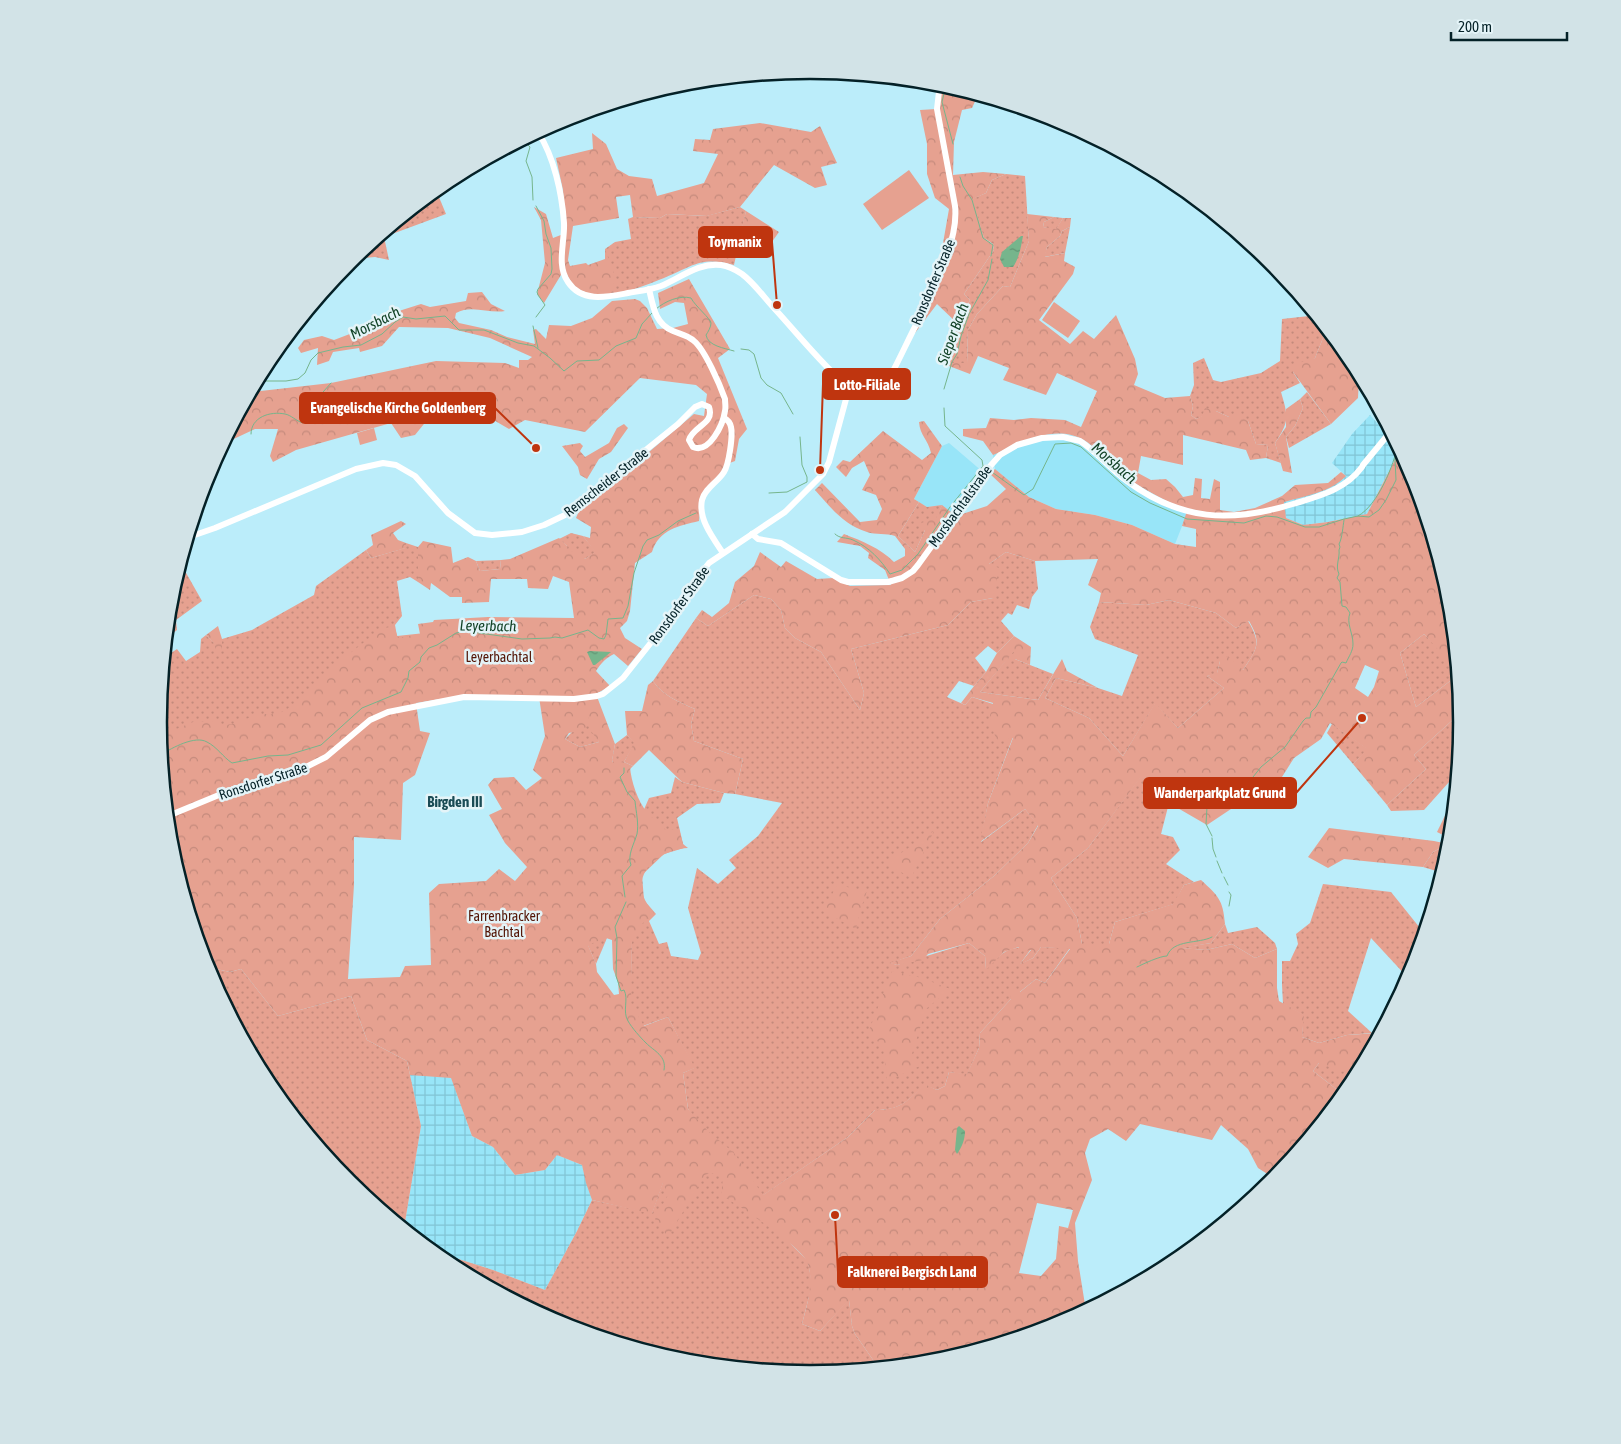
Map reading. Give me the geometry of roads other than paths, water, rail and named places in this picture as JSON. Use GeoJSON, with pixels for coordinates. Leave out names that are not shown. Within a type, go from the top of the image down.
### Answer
{"type":"FeatureCollection","features":[{"type":"Feature","properties":{"kind":"main road","name":"Ronsdorfer Straße"},"geometry":{"type":"LineString","coordinates":[[174,813],[231,790],[306,767],[326,756],[370,720],[382,714],[464,697],[574,699],[597,696],[603,694],[623,678],[672,616],[706,566],[723,552],[792,507],[823,474],[829,462],[849,388],[873,385],[887,379],[892,373],[935,284],[954,232],[956,220],[955,206],[937,109],[939,92]]}},
{"type":"Feature","properties":{"kind":"main road"},"geometry":{"type":"LineString","coordinates":[[541,138],[549,156],[559,190],[564,224],[562,268],[568,283],[578,292],[597,298],[649,289],[705,266],[720,265],[736,270],[750,282],[849,388]]}},
{"type":"Feature","properties":{"kind":"main road"},"geometry":{"type":"LineString","coordinates":[[649,289],[655,311],[665,327],[689,337],[700,348],[725,399],[724,418],[732,428],[728,464],[723,474],[706,493],[702,504],[707,528],[723,552]]}},
{"type":"Feature","properties":{"kind":"main road","name":"Remscheider Straße"},"geometry":{"type":"LineString","coordinates":[[195,535],[356,470],[383,463],[396,465],[415,476],[448,513],[472,532],[487,535],[522,532],[552,522],[576,507],[678,424],[697,406],[707,405],[711,413],[708,420],[690,436],[689,443],[696,448],[701,449],[707,445],[724,418]]}},
{"type":"Feature","properties":{"kind":"main road","name":"Morsbachtalstraße"},"geometry":{"type":"LineString","coordinates":[[752,534],[758,539],[780,543],[844,581],[877,583],[897,580],[910,573],[918,565],[995,459],[1025,442],[1050,437],[1071,438],[1085,444],[1119,475],[1156,499],[1183,511],[1222,517],[1239,516],[1274,509],[1328,493],[1349,482],[1387,436]]}},
{"type":"Feature","properties":{"kind":"water"},"geometry":{"type":"Polygon","coordinates":[[[1023,236],[1015,264],[1013,267],[1004,267],[1000,259],[1002,252],[1023,236]]]}},
{"type":"Feature","properties":{"kind":"water"},"geometry":{"type":"Polygon","coordinates":[[[587,652],[611,652],[593,665],[587,652]]]}},
{"type":"Feature","properties":{"kind":"water"},"geometry":{"type":"Polygon","coordinates":[[[959,1126],[965,1131],[965,1134],[957,1154],[955,1150],[957,1128],[959,1126]]]}},
{"type":"Feature","properties":{"kind":"waterway","name":"Sieper Bach"},"geometry":{"type":"LineString","coordinates":[[944,93],[942,102],[953,144]]}},
{"type":"Feature","properties":{"kind":"waterway"},"geometry":{"type":"LineString","coordinates":[[527,144],[530,147],[526,161],[532,177],[533,200]]}},
{"type":"Feature","properties":{"kind":"waterway","name":"Sieper Bach"},"geometry":{"type":"LineString","coordinates":[[960,177],[963,186],[972,200],[983,238],[993,245],[991,256]]}},
{"type":"Feature","properties":{"kind":"waterway"},"geometry":{"type":"LineString","coordinates":[[536,206],[544,221],[551,248],[552,269],[551,274],[538,289],[538,295],[545,305],[536,317]]}},
{"type":"Feature","properties":{"kind":"waterway","name":"Sieper Bach"},"geometry":{"type":"LineString","coordinates":[[944,389],[969,314],[988,280],[992,259]]}},
{"type":"Feature","properties":{"kind":"waterway","name":"Morsbach"},"geometry":{"type":"LineString","coordinates":[[656,309],[673,299],[691,298],[711,323],[706,335],[707,339],[717,346],[734,351]]}},
{"type":"Feature","properties":{"kind":"waterway","name":"Morsbach"},"geometry":{"type":"LineString","coordinates":[[265,381],[298,379],[305,373],[311,360],[318,353],[361,345],[382,334],[403,317],[416,319],[445,316],[459,330],[484,330],[518,343],[534,346],[564,371],[577,361],[599,360],[616,346],[636,338],[642,324],[652,313]]}},
{"type":"Feature","properties":{"kind":"waterway"},"geometry":{"type":"LineString","coordinates":[[533,326],[538,348]]}},
{"type":"Feature","properties":{"kind":"waterway","name":"Morsbach"},"geometry":{"type":"LineString","coordinates":[[741,349],[749,350],[754,354],[761,378],[767,385],[781,393],[793,414]]}},
{"type":"Feature","properties":{"kind":"waterway"},"geometry":{"type":"LineString","coordinates":[[251,434],[254,423],[258,419],[273,413],[285,414],[303,423],[309,408],[331,383]]}},
{"type":"Feature","properties":{"kind":"waterway","name":"Sieper Bach"},"geometry":{"type":"LineString","coordinates":[[944,408],[945,426],[982,460],[983,466]]}},
{"type":"Feature","properties":{"kind":"waterway","name":"Leyerbach"},"geometry":{"type":"LineString","coordinates":[[769,493],[787,492],[807,482],[802,465],[800,437]]}},
{"type":"Feature","properties":{"kind":"waterway","name":"Morsbach"},"geometry":{"type":"LineString","coordinates":[[989,470],[1024,495],[1033,489],[1055,444],[1071,443],[1081,447],[1131,492],[1150,503],[1187,519],[1244,523],[1266,516],[1277,517],[1305,527],[1319,527],[1358,516],[1369,517],[1379,510],[1396,480],[1395,459]]}},
{"type":"Feature","properties":{"kind":"waterway","name":"Morsbach"},"geometry":{"type":"LineString","coordinates":[[1358,516],[1365,511],[1378,494],[1389,473],[1395,455]]}},
{"type":"Feature","properties":{"kind":"waterway","name":"Morsbach"},"geometry":{"type":"LineString","coordinates":[[835,534],[864,546],[879,559],[890,574],[902,570],[918,554],[950,507],[983,466],[986,467]]}},
{"type":"Feature","properties":{"kind":"waterway","name":"Leyerbach"},"geometry":{"type":"LineString","coordinates":[[168,751],[190,741],[202,740],[214,747],[232,763],[268,756],[288,755],[321,745],[362,708],[401,692],[408,678],[409,671],[420,662],[421,657],[429,648],[456,633],[465,631],[522,639],[562,638],[588,630],[599,638],[604,639],[608,619],[623,618],[628,606],[634,573],[643,546],[647,540],[659,535],[678,521],[696,513]]}},
{"type":"Feature","properties":{"kind":"waterway"},"geometry":{"type":"LineString","coordinates":[[1212,836],[1206,824],[1207,807],[1217,801],[1220,796],[1234,794],[1249,782],[1261,767],[1285,747],[1303,721],[1306,718],[1310,718],[1311,712],[1316,707],[1341,663],[1346,663],[1352,651],[1353,640],[1349,621],[1350,613],[1346,607],[1342,606],[1340,582],[1337,578],[1339,574],[1337,568],[1339,544],[1344,520]]}},
{"type":"Feature","properties":{"kind":"waterway"},"geometry":{"type":"LineString","coordinates":[[624,768],[624,773],[620,777],[627,792],[635,801],[638,826],[630,854],[631,865],[622,876],[625,897]]}},
{"type":"Feature","properties":{"kind":"waterway"},"geometry":{"type":"LineString","coordinates":[[1212,838],[1216,857]]}},
{"type":"Feature","properties":{"kind":"waterway"},"geometry":{"type":"LineString","coordinates":[[1217,861],[1222,873]]}},
{"type":"Feature","properties":{"kind":"waterway"},"geometry":{"type":"LineString","coordinates":[[1224,877],[1228,885]]}},
{"type":"Feature","properties":{"kind":"waterway"},"geometry":{"type":"LineString","coordinates":[[1229,892],[1231,895],[1229,906]]}},
{"type":"Feature","properties":{"kind":"waterway"},"geometry":{"type":"LineString","coordinates":[[626,902],[615,927],[617,938],[616,976],[621,991],[624,990],[626,997],[626,1017],[628,1021],[641,1038],[662,1057],[664,1070]]}},
{"type":"Feature","properties":{"kind":"waterway"},"geometry":{"type":"LineString","coordinates":[[1137,967],[1167,956],[1170,951],[1180,944],[1212,937]]}},
{"type":"Feature","properties":{"kind":"place","name":"Toymanix"},"geometry":{"type":"Point","coordinates":[777,305]}},
{"type":"Feature","properties":{"kind":"place","name":"Evangelische Kirche Goldenberg"},"geometry":{"type":"Point","coordinates":[536,448]}},
{"type":"Feature","properties":{"kind":"place","name":"Lotto-Filiale"},"geometry":{"type":"Point","coordinates":[820,470]}},
{"type":"Feature","properties":{"kind":"place","name":"Wanderparkplatz Grund"},"geometry":{"type":"Point","coordinates":[1362,718]}},
{"type":"Feature","properties":{"kind":"place","name":"Falknerei Bergisch Land"},"geometry":{"type":"Point","coordinates":[835,1215]}},
{"type":"Feature","properties":{"kind":"district","name":"Birgden III"},"geometry":{"type":"Point","coordinates":[455,802]}},
{"type":"Feature","properties":{"kind":"park label","name":"Leyerbachtal"},"geometry":{"type":"Point","coordinates":[499,657]}},
{"type":"Feature","properties":{"kind":"park label","name":"Farrenbracker Bachtal"},"geometry":{"type":"Point","coordinates":[504,924]}}]}
